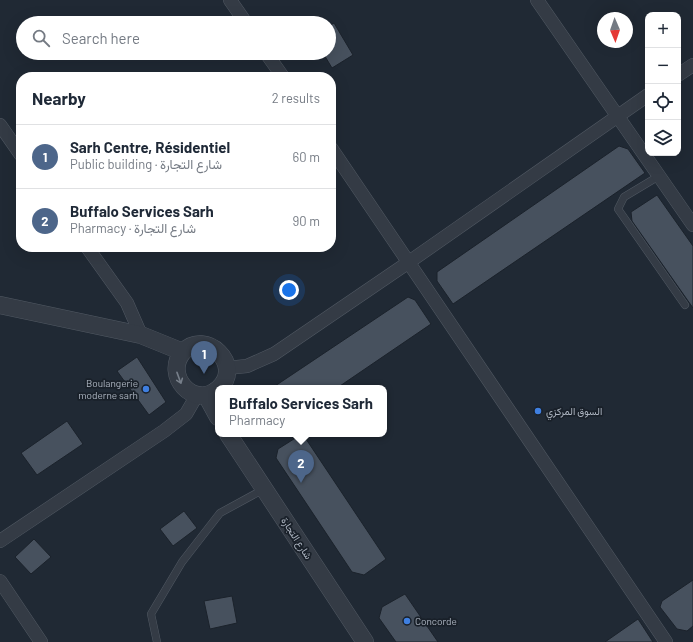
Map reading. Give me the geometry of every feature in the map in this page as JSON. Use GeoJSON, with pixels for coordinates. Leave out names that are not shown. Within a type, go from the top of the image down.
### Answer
{"type":"FeatureCollection","features":[{"type":"Feature","properties":{"kind":"street"},"geometry":{"type":"LineString","coordinates":[[230,0],[241,16]]}},
{"type":"Feature","properties":{"kind":"street"},"geometry":{"type":"LineString","coordinates":[[537,0],[693,225]]}},
{"type":"Feature","properties":{"kind":"street"},"geometry":{"type":"LineString","coordinates":[[271,60],[279,72]]}},
{"type":"Feature","properties":{"kind":"street"},"geometry":{"type":"LineString","coordinates":[[681,73],[693,64]]}},
{"type":"Feature","properties":{"kind":"street"},"geometry":{"type":"LineString","coordinates":[[228,368],[247,366],[274,354],[409,262],[645,97]]}},
{"type":"Feature","properties":{"kind":"street"},"geometry":{"type":"LineString","coordinates":[[0,125],[16,148]]}},
{"type":"Feature","properties":{"kind":"street"},"geometry":{"type":"LineString","coordinates":[[336,155],[666,642]]}},
{"type":"Feature","properties":{"kind":"street"},"geometry":{"type":"LineString","coordinates":[[91,252],[127,302],[141,335]]}},
{"type":"Feature","properties":{"kind":"street"},"geometry":{"type":"LineString","coordinates":[[0,305],[141,335],[183,352]]}},
{"type":"Feature","properties":{"kind":"street"},"geometry":{"type":"LineString","coordinates":[[210,392],[189,392],[182,387],[176,375],[177,363],[183,352],[199,344],[208,345],[222,354],[228,368],[226,377],[217,385]]}},
{"type":"Feature","properties":{"kind":"street"},"geometry":{"type":"LineString","coordinates":[[210,392],[215,407]]}},
{"type":"Feature","properties":{"kind":"street"},"geometry":{"type":"LineString","coordinates":[[0,541],[164,431],[186,414],[210,392]]}},
{"type":"Feature","properties":{"kind":"street","name":"شارع التجارة"},"geometry":{"type":"LineString","coordinates":[[230,437],[365,642]]}},
{"type":"Feature","properties":{"kind":"street"},"geometry":{"type":"LineString","coordinates":[[0,581],[41,642]]}},
{"type":"Feature","properties":{"kind":"lane"},"geometry":{"type":"LineString","coordinates":[[659,176],[624,197],[618,209],[685,305]]}},
{"type":"Feature","properties":{"kind":"lane"},"geometry":{"type":"LineString","coordinates":[[157,642],[151,614],[182,562],[220,513],[264,489]]}},
{"type":"Feature","properties":{"kind":"building"},"geometry":{"type":"Polygon","coordinates":[[[336,26],[353,55],[332,68],[327,60],[336,60],[336,26]]]}},
{"type":"Feature","properties":{"kind":"building"},"geometry":{"type":"Polygon","coordinates":[[[619,146],[628,149],[645,173],[453,304],[437,281],[437,272],[619,146]]]}},
{"type":"Feature","properties":{"kind":"building"},"geometry":{"type":"Polygon","coordinates":[[[657,195],[693,246],[693,308],[632,221],[631,212],[657,195]]]}},
{"type":"Feature","properties":{"kind":"building"},"geometry":{"type":"Polygon","coordinates":[[[408,297],[415,300],[431,324],[341,385],[276,385],[408,297]]]}},
{"type":"Feature","properties":{"kind":"building"},"geometry":{"type":"Polygon","coordinates":[[[137,357],[166,402],[149,415],[117,371],[137,357]]]}},
{"type":"Feature","properties":{"kind":"building"},"geometry":{"type":"Polygon","coordinates":[[[67,421],[83,444],[37,475],[21,453],[67,421]]]}},
{"type":"Feature","properties":{"kind":"building"},"geometry":{"type":"Polygon","coordinates":[[[297,437],[306,439],[386,559],[364,575],[352,572],[276,458],[278,449],[297,437]]]}},
{"type":"Feature","properties":{"kind":"building"},"geometry":{"type":"Polygon","coordinates":[[[184,511],[197,528],[173,546],[160,529],[184,511]]]}},
{"type":"Feature","properties":{"kind":"building"},"geometry":{"type":"Polygon","coordinates":[[[34,539],[51,557],[31,574],[15,557],[34,539]]]}},
{"type":"Feature","properties":{"kind":"building"},"geometry":{"type":"Polygon","coordinates":[[[693,580],[693,626],[687,631],[677,629],[660,607],[662,601],[693,580]]]}},
{"type":"Feature","properties":{"kind":"building"},"geometry":{"type":"Polygon","coordinates":[[[405,594],[438,642],[396,642],[379,618],[382,607],[405,594]]]}},
{"type":"Feature","properties":{"kind":"building"},"geometry":{"type":"Polygon","coordinates":[[[232,596],[237,623],[210,629],[204,601],[232,596]]]}},
{"type":"Feature","properties":{"kind":"building"},"geometry":{"type":"Polygon","coordinates":[[[638,619],[653,642],[605,642],[638,619]]]}},
{"type":"Feature","properties":{"kind":"place","name":"Sarh Centre, Résidentiel"},"geometry":{"type":"Point","coordinates":[204,374]}},
{"type":"Feature","properties":{"kind":"place","name":"Boulangerie moderne sarh"},"geometry":{"type":"Point","coordinates":[146,389]}},
{"type":"Feature","properties":{"kind":"place","name":"السوق المركزي"},"geometry":{"type":"Point","coordinates":[538,411]}},
{"type":"Feature","properties":{"kind":"place","name":"Buffalo Services Sarh"},"geometry":{"type":"Point","coordinates":[301,483]}},
{"type":"Feature","properties":{"kind":"place","name":"Concorde"},"geometry":{"type":"Point","coordinates":[407,621]}}]}
